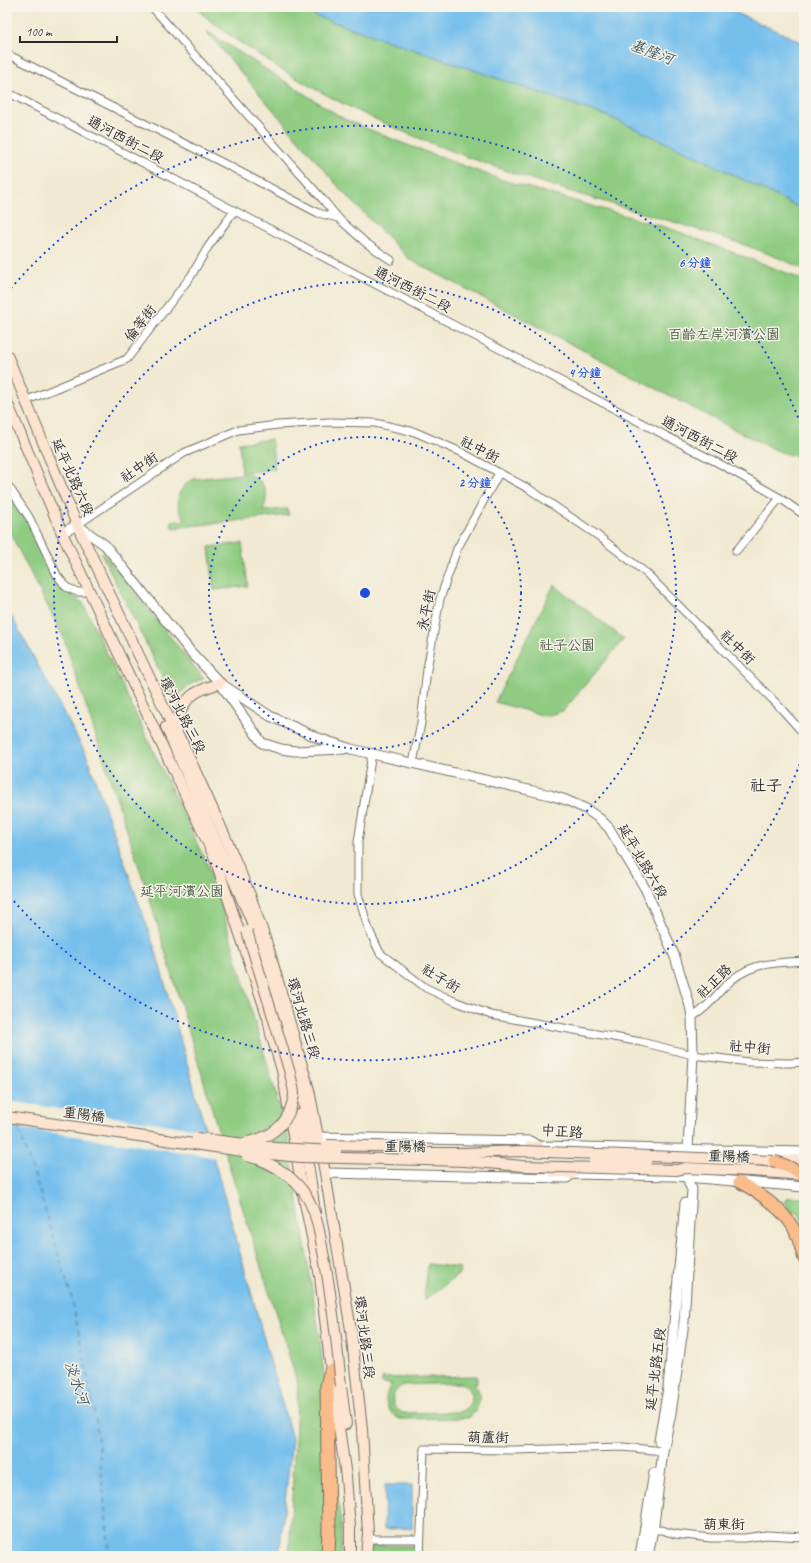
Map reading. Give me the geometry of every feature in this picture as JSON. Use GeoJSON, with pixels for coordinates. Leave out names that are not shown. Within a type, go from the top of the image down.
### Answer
{"type":"FeatureCollection","features":[{"type":"Feature","properties":{"kind":"highway"},"geometry":{"type":"LineString","coordinates":[[328,1556],[327,1385],[331,1371]]}},
{"type":"Feature","properties":{"kind":"main road","name":"延平北路六段"},"geometry":{"type":"LineString","coordinates":[[7,356],[77,525]]}},
{"type":"Feature","properties":{"kind":"main road"},"geometry":{"type":"LineString","coordinates":[[7,402],[62,532],[202,829],[227,892],[268,1018],[271,1034],[282,1070],[302,1189],[320,1276],[331,1371],[346,1477],[350,1527],[350,1556]]}},
{"type":"Feature","properties":{"kind":"main road","name":"環河北路三段"},"geometry":{"type":"LineString","coordinates":[[77,525],[174,730],[182,742],[250,895],[270,950],[304,1070],[317,1138],[318,1155],[325,1173],[344,1284],[362,1422],[367,1539],[366,1556]]}},
{"type":"Feature","properties":{"kind":"main road"},"geometry":{"type":"LineString","coordinates":[[62,532],[75,539],[83,546],[170,736],[251,920],[294,1057],[318,1155],[310,1176],[302,1189]]}},
{"type":"Feature","properties":{"kind":"main road"},"geometry":{"type":"LineString","coordinates":[[174,730],[184,705],[189,698],[195,693],[220,683]]}},
{"type":"Feature","properties":{"kind":"main road"},"geometry":{"type":"LineString","coordinates":[[227,892],[239,908],[247,931],[290,1073],[294,1095],[289,1113],[282,1124],[275,1131],[259,1140],[242,1143]]}},
{"type":"Feature","properties":{"kind":"main road"},"geometry":{"type":"LineString","coordinates":[[268,1018],[275,1032],[295,1089],[301,1131],[310,1176],[321,1259],[320,1276]]}},
{"type":"Feature","properties":{"kind":"main road","name":"重陽橋"},"geometry":{"type":"LineString","coordinates":[[7,1110],[242,1143],[302,1153],[465,1161],[522,1166],[677,1170],[685,1168],[751,1171],[804,1176]]}},
{"type":"Feature","properties":{"kind":"main road","name":"重陽橋"},"geometry":{"type":"LineString","coordinates":[[7,1117],[255,1153],[463,1153],[524,1151],[659,1155],[666,1157],[774,1161],[804,1160]]}},
{"type":"Feature","properties":{"kind":"main road"},"geometry":{"type":"LineString","coordinates":[[190,1144],[250,1157],[281,1171],[295,1182],[307,1198],[316,1216],[332,1299],[350,1461],[346,1477]]}},
{"type":"Feature","properties":{"kind":"main road"},"geometry":{"type":"LineString","coordinates":[[302,1153],[324,1145],[515,1149],[534,1146]]}},
{"type":"Feature","properties":{"kind":"main road"},"geometry":{"type":"LineString","coordinates":[[302,1153],[320,1163],[532,1169],[539,1171],[566,1172],[572,1174]]}},
{"type":"Feature","properties":{"kind":"main road"},"geometry":{"type":"LineString","coordinates":[[318,1155],[646,1162],[654,1164],[677,1165],[685,1168]]}},
{"type":"Feature","properties":{"kind":"main road"},"geometry":{"type":"LineString","coordinates":[[646,1162],[666,1157]]}},
{"type":"Feature","properties":{"kind":"main road"},"geometry":{"type":"LineString","coordinates":[[774,1161],[790,1166],[804,1176]]}},
{"type":"Feature","properties":{"kind":"main road"},"geometry":{"type":"LineString","coordinates":[[739,1182],[767,1199],[781,1213],[792,1227],[804,1259]]}},
{"type":"Feature","properties":{"kind":"street"},"geometry":{"type":"LineString","coordinates":[[152,7],[338,218],[366,243],[391,260]]}},
{"type":"Feature","properties":{"kind":"street"},"geometry":{"type":"LineString","coordinates":[[7,54],[227,165],[318,213],[338,218]]}},
{"type":"Feature","properties":{"kind":"street","name":"通河西街二段"},"geometry":{"type":"LineString","coordinates":[[7,92],[677,441],[780,498],[804,515]]}},
{"type":"Feature","properties":{"kind":"street","name":"倫等街"},"geometry":{"type":"LineString","coordinates":[[25,401],[127,360],[191,276],[208,247],[234,211]]}},
{"type":"Feature","properties":{"kind":"street","name":"社中街"},"geometry":{"type":"LineString","coordinates":[[77,525],[184,453],[238,430],[278,425],[375,423],[415,432],[461,452],[546,500],[597,535],[646,573],[776,703],[804,734]]}},
{"type":"Feature","properties":{"kind":"street","name":"永平街"},"geometry":{"type":"LineString","coordinates":[[413,763],[421,723],[427,669],[440,599],[457,549],[499,473]]}},
{"type":"Feature","properties":{"kind":"street"},"geometry":{"type":"LineString","coordinates":[[7,484],[29,517],[57,575],[66,587],[77,592],[91,592]]}},
{"type":"Feature","properties":{"kind":"street"},"geometry":{"type":"LineString","coordinates":[[736,551],[780,498]]}},
{"type":"Feature","properties":{"kind":"street"},"geometry":{"type":"LineString","coordinates":[[62,532],[77,525]]}},
{"type":"Feature","properties":{"kind":"street","name":"延平北路六段"},"geometry":{"type":"LineString","coordinates":[[77,525],[105,546],[190,651],[220,683],[262,743],[281,749],[295,751],[351,749]]}},
{"type":"Feature","properties":{"kind":"street","name":"延平北路六段"},"geometry":{"type":"LineString","coordinates":[[220,683],[272,717],[318,738],[351,749],[555,796],[586,809],[600,819],[615,838],[646,890],[675,957],[690,1006],[694,1055],[688,1149]]}},
{"type":"Feature","properties":{"kind":"street","name":"社子街"},"geometry":{"type":"LineString","coordinates":[[372,753],[360,824],[357,881],[358,894],[369,930],[380,953],[426,988],[485,1013],[641,1042],[694,1055]]}},
{"type":"Feature","properties":{"kind":"street","name":"社正路"},"geometry":{"type":"LineString","coordinates":[[692,1017],[702,1012],[724,987],[737,975],[747,969],[766,964],[804,961]]}},
{"type":"Feature","properties":{"kind":"street","name":"社中街"},"geometry":{"type":"LineString","coordinates":[[694,1055],[749,1062],[804,1062]]}},
{"type":"Feature","properties":{"kind":"street","name":"中正路"},"geometry":{"type":"LineString","coordinates":[[317,1138],[530,1141],[534,1146],[804,1152]]}},
{"type":"Feature","properties":{"kind":"street"},"geometry":{"type":"LineString","coordinates":[[635,1176],[636,1148]]}},
{"type":"Feature","properties":{"kind":"street","name":"延平北路五段"},"geometry":{"type":"LineString","coordinates":[[640,1556],[649,1530],[668,1388],[686,1190],[690,1181],[688,1149]]}},
{"type":"Feature","properties":{"kind":"street"},"geometry":{"type":"LineString","coordinates":[[723,1150],[723,1180]]}},
{"type":"Feature","properties":{"kind":"street"},"geometry":{"type":"LineString","coordinates":[[325,1173],[521,1178],[567,1178],[572,1174],[635,1176],[690,1181],[723,1180],[804,1187]]}},
{"type":"Feature","properties":{"kind":"street","name":"葫蘆街"},"geometry":{"type":"LineString","coordinates":[[420,1556],[419,1539],[428,1449],[513,1450],[623,1447],[660,1451]]}},
{"type":"Feature","properties":{"kind":"street"},"geometry":{"type":"LineString","coordinates":[[648,1556],[649,1530]]}},
{"type":"Feature","properties":{"kind":"street","name":"葫東街"},"geometry":{"type":"LineString","coordinates":[[649,1530],[711,1538],[745,1538],[766,1535],[804,1537]]}},
{"type":"Feature","properties":{"kind":"street"},"geometry":{"type":"LineString","coordinates":[[367,1539],[419,1539]]}},
{"type":"Feature","properties":{"kind":"green space"},"geometry":{"type":"Polygon","coordinates":[[[195,7],[290,7],[610,117],[698,157],[804,210],[804,269],[718,236],[495,167],[382,122],[346,105],[276,66],[224,31],[195,7]]]}},
{"type":"Feature","properties":{"kind":"green space","name":"百齡左岸河濱公園"},"geometry":{"type":"Polygon","coordinates":[[[206,31],[344,119],[402,143],[499,179],[671,229],[787,273],[804,281],[804,459],[778,451],[741,433],[409,259],[343,192],[206,31]]]}},
{"type":"Feature","properties":{"kind":"green space"},"geometry":{"type":"Polygon","coordinates":[[[271,439],[275,469],[242,473],[239,443],[271,439]]]}},
{"type":"Feature","properties":{"kind":"green space"},"geometry":{"type":"Polygon","coordinates":[[[242,474],[255,478],[264,486],[266,498],[262,511],[287,509],[289,515],[172,528],[171,521],[186,520],[179,509],[178,497],[183,487],[188,482],[194,479],[242,474]]]}},
{"type":"Feature","properties":{"kind":"green space","name":"延平河濱公園"},"geometry":{"type":"Polygon","coordinates":[[[7,483],[18,497],[66,591],[83,603],[212,875],[287,1132],[319,1332],[341,1525],[341,1556],[289,1556],[298,1384],[223,1146],[150,900],[63,636],[7,527],[7,483]]]}},
{"type":"Feature","properties":{"kind":"green space"},"geometry":{"type":"Polygon","coordinates":[[[242,543],[248,586],[214,590],[209,547],[242,543]]]}},
{"type":"Feature","properties":{"kind":"green space"},"geometry":{"type":"Polygon","coordinates":[[[101,553],[103,553],[204,679],[194,682],[187,687],[175,702],[101,553]]]}},
{"type":"Feature","properties":{"kind":"green space","name":"社子公園"},"geometry":{"type":"Polygon","coordinates":[[[554,585],[624,639],[563,711],[545,716],[495,702],[554,585]]]}},
{"type":"Feature","properties":{"kind":"green space"},"geometry":{"type":"Polygon","coordinates":[[[787,1197],[804,1197],[804,1232],[800,1225],[803,1223],[799,1214],[796,1212],[793,1214],[784,1202],[787,1197]]]}},
{"type":"Feature","properties":{"kind":"green space"},"geometry":{"type":"Polygon","coordinates":[[[428,1264],[461,1268],[458,1275],[424,1300],[428,1264]]]}},
{"type":"Feature","properties":{"kind":"green space"},"geometry":{"type":"Polygon","coordinates":[[[477,1376],[477,1383],[473,1383],[479,1392],[480,1397],[478,1406],[468,1418],[400,1419],[388,1408],[386,1399],[392,1384],[382,1383],[382,1378],[477,1376]],[[461,1383],[404,1385],[393,1395],[393,1403],[398,1410],[403,1413],[460,1412],[469,1406],[472,1398],[470,1390],[461,1383]]]}},
{"type":"Feature","properties":{"kind":"green space"},"geometry":{"type":"Polygon","coordinates":[[[372,1545],[417,1546],[417,1556],[371,1556],[372,1545]]]}},
{"type":"Feature","properties":{"kind":"water","name":"基隆河"},"geometry":{"type":"Polygon","coordinates":[[[290,7],[723,7],[804,43],[804,210],[698,157],[610,117],[290,7]]]}},
{"type":"Feature","properties":{"kind":"water","name":"淡水河"},"geometry":{"type":"Polygon","coordinates":[[[7,608],[86,754],[156,952],[292,1439],[279,1556],[7,1556],[7,608]]]}},
{"type":"Feature","properties":{"kind":"water"},"geometry":{"type":"Polygon","coordinates":[[[385,1485],[412,1485],[412,1528],[384,1529],[385,1485]]]}},
{"type":"Feature","properties":{"kind":"pier"},"geometry":{"type":"Polygon","coordinates":[[[7,1101],[190,1128],[207,1129],[216,1158],[7,1126],[7,1101]]]}},
{"type":"Feature","properties":{"kind":"ferry route"},"geometry":{"type":"LineString","coordinates":[[7,1099],[12,1114]]}},
{"type":"Feature","properties":{"kind":"ferry route"},"geometry":{"type":"LineString","coordinates":[[16,1123],[38,1186],[72,1299],[96,1421],[110,1556]]}},
{"type":"Feature","properties":{"kind":"district","name":"社子"},"geometry":{"type":"Point","coordinates":[766,785]}}]}
